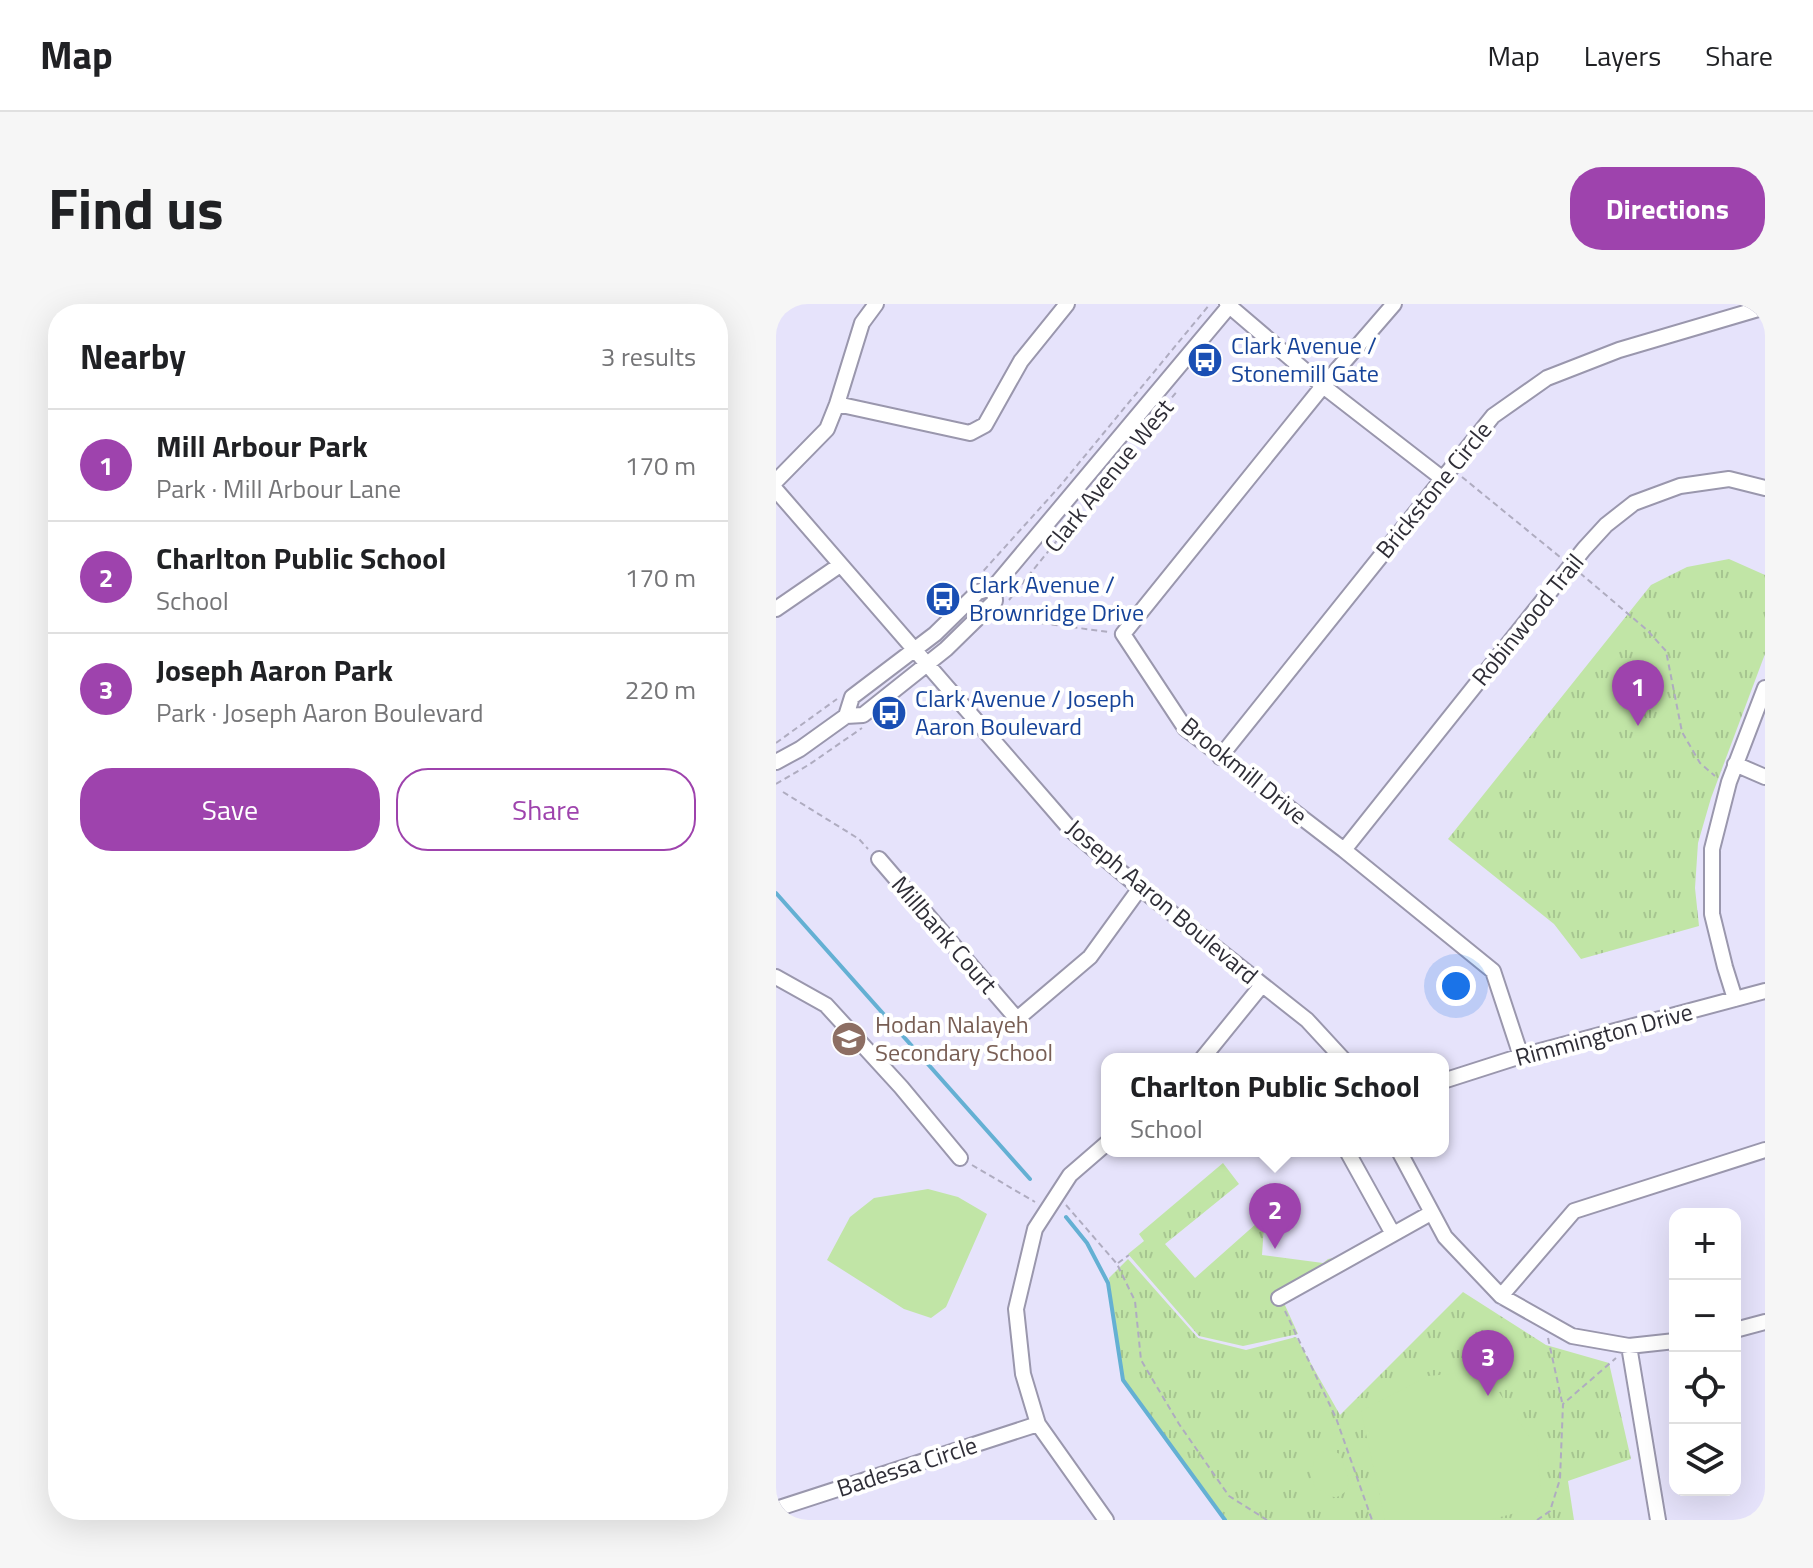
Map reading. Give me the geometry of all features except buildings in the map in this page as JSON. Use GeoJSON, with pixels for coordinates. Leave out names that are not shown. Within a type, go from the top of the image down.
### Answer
{"type":"FeatureCollection","features":[{"type":"Feature","properties":{"kind":"street"},"geometry":{"type":"LineString","coordinates":[[776,481],[827,429],[862,323],[876,304]]}},
{"type":"Feature","properties":{"kind":"street"},"geometry":{"type":"LineString","coordinates":[[837,404],[970,433],[985,425],[1021,361],[1067,304]]}},
{"type":"Feature","properties":{"kind":"street"},"geometry":{"type":"LineString","coordinates":[[1123,634],[1323,386],[1394,304]]}},
{"type":"Feature","properties":{"kind":"street"},"geometry":{"type":"LineString","coordinates":[[1229,305],[1323,386],[1447,474]]}},
{"type":"Feature","properties":{"kind":"street","name":"Clark Avenue West"},"geometry":{"type":"LineString","coordinates":[[846,716],[852,697],[939,630],[978,592],[994,587],[1229,305]]}},
{"type":"Feature","properties":{"kind":"street","name":"Brickstone Circle"},"geometry":{"type":"LineString","coordinates":[[1220,757],[1493,416],[1547,378],[1619,350],[1765,307]]}},
{"type":"Feature","properties":{"kind":"street","name":"Robinwood Trail"},"geometry":{"type":"LineString","coordinates":[[1344,850],[1606,525],[1634,503],[1680,486],[1729,479],[1765,488]]}},
{"type":"Feature","properties":{"kind":"street","name":"Joseph Aaron Boulevard"},"geometry":{"type":"LineString","coordinates":[[776,490],[1071,830],[1307,1020],[1337,1053]]}},
{"type":"Feature","properties":{"kind":"street"},"geometry":{"type":"LineString","coordinates":[[776,609],[840,565]]}},
{"type":"Feature","properties":{"kind":"street","name":"Clark Avenue West"},"geometry":{"type":"LineString","coordinates":[[776,762],[846,716],[863,715],[927,665],[995,601],[994,587]]}},
{"type":"Feature","properties":{"kind":"street","name":"Brookmill Drive"},"geometry":{"type":"LineString","coordinates":[[1123,634],[1185,728],[1344,850],[1493,971],[1521,1056]]}},
{"type":"Feature","properties":{"kind":"street"},"geometry":{"type":"LineString","coordinates":[[1735,999],[1712,914],[1712,849],[1729,782],[1765,688]]}},
{"type":"Feature","properties":{"kind":"street"},"geometry":{"type":"LineString","coordinates":[[1735,764],[1765,777]]}},
{"type":"Feature","properties":{"kind":"street","name":"Millbank Court"},"geometry":{"type":"LineString","coordinates":[[879,859],[1017,1019],[1090,957],[1140,888]]}},
{"type":"Feature","properties":{"kind":"street"},"geometry":{"type":"LineString","coordinates":[[776,977],[826,1005],[896,1081],[960,1158]]}},
{"type":"Feature","properties":{"kind":"street"},"geometry":{"type":"LineString","coordinates":[[1207,1053],[1262,985]]}},
{"type":"Feature","properties":{"kind":"street","name":"Rimmington Drive"},"geometry":{"type":"LineString","coordinates":[[1449,1079],[1521,1056],[1765,991]]}},
{"type":"Feature","properties":{"kind":"street"},"geometry":{"type":"LineString","coordinates":[[1101,1148],[1070,1175],[1035,1229],[1016,1309],[1023,1374],[1038,1424],[1106,1520]]}},
{"type":"Feature","properties":{"kind":"street"},"geometry":{"type":"LineString","coordinates":[[1501,1296],[1574,1211],[1765,1150]]}},
{"type":"Feature","properties":{"kind":"street"},"geometry":{"type":"LineString","coordinates":[[1350,1157],[1393,1234]]}},
{"type":"Feature","properties":{"kind":"street"},"geometry":{"type":"LineString","coordinates":[[1402,1157],[1445,1237],[1501,1296],[1572,1336],[1629,1346],[1669,1342]]}},
{"type":"Feature","properties":{"kind":"street"},"geometry":{"type":"LineString","coordinates":[[1279,1298],[1431,1213]]}},
{"type":"Feature","properties":{"kind":"street"},"geometry":{"type":"LineString","coordinates":[[1741,1328],[1765,1322]]}},
{"type":"Feature","properties":{"kind":"street"},"geometry":{"type":"LineString","coordinates":[[1629,1346],[1658,1520]]}},
{"type":"Feature","properties":{"kind":"street","name":"Badessa Circle"},"geometry":{"type":"LineString","coordinates":[[776,1509],[1038,1424]]}},
{"type":"Feature","properties":{"kind":"path","name":"Clark Avenue West"},"geometry":{"type":"LineString","coordinates":[[975,580],[1060,486],[1210,304]]}},
{"type":"Feature","properties":{"kind":"path","name":"Clark Avenue West"},"geometry":{"type":"LineString","coordinates":[[1009,600],[1180,387]]}},
{"type":"Feature","properties":{"kind":"path"},"geometry":{"type":"LineString","coordinates":[[1447,474],[1571,566],[1647,630],[1666,651],[1682,732],[1700,763],[1715,776]]}},
{"type":"Feature","properties":{"kind":"path"},"geometry":{"type":"LineString","coordinates":[[1002,618],[1123,634]]}},
{"type":"Feature","properties":{"kind":"path"},"geometry":{"type":"LineString","coordinates":[[776,743],[839,697]]}},
{"type":"Feature","properties":{"kind":"path"},"geometry":{"type":"LineString","coordinates":[[776,784],[865,726]]}},
{"type":"Feature","properties":{"kind":"path"},"geometry":{"type":"LineString","coordinates":[[783,792],[859,839],[879,859]]}},
{"type":"Feature","properties":{"kind":"path"},"geometry":{"type":"LineString","coordinates":[[960,1158],[1048,1210]]}},
{"type":"Feature","properties":{"kind":"path"},"geometry":{"type":"LineString","coordinates":[[1057,1195],[1117,1264],[1135,1301],[1141,1360],[1179,1424],[1229,1496],[1267,1520]]}},
{"type":"Feature","properties":{"kind":"path"},"geometry":{"type":"LineString","coordinates":[[1117,1264],[1129,1255]]}},
{"type":"Feature","properties":{"kind":"path"},"geometry":{"type":"LineString","coordinates":[[1279,1298],[1336,1418],[1371,1520]]}},
{"type":"Feature","properties":{"kind":"path"},"geometry":{"type":"LineString","coordinates":[[1537,1520],[1550,1511],[1560,1479],[1563,1404],[1544,1322]]}},
{"type":"Feature","properties":{"kind":"path"},"geometry":{"type":"LineString","coordinates":[[1563,1404],[1629,1346]]}},
{"type":"Feature","properties":{"kind":"green space"},"geometry":{"type":"Polygon","coordinates":[[[1729,559],[1765,575],[1765,654],[1711,798],[1698,843],[1695,888],[1699,926],[1581,959],[1554,924],[1448,839],[1651,585],[1687,567],[1729,559]]]}},
{"type":"Feature","properties":{"kind":"green space"},"geometry":{"type":"Polygon","coordinates":[[[1223,1163],[1239,1184],[1165,1244],[1195,1278],[1257,1223],[1264,1226],[1262,1255],[1323,1263],[1342,1256],[1284,1303],[1298,1334],[1243,1346],[1199,1336],[1128,1254],[1144,1241],[1139,1234],[1223,1163]]]}},
{"type":"Feature","properties":{"kind":"green space"},"geometry":{"type":"Polygon","coordinates":[[[928,1189],[958,1197],[987,1214],[946,1307],[931,1318],[904,1309],[827,1260],[850,1217],[874,1198],[928,1189]]]}},
{"type":"Feature","properties":{"kind":"green space"},"geometry":{"type":"Polygon","coordinates":[[[1128,1259],[1198,1338],[1246,1350],[1296,1337],[1340,1415],[1463,1292],[1546,1345],[1609,1363],[1631,1459],[1568,1481],[1574,1520],[1227,1520],[1121,1377],[1109,1278],[1128,1259]]]}},
{"type":"Feature","properties":{"kind":"green space"},"geometry":{"type":"Polygon","coordinates":[[[1460,1373],[1494,1385],[1537,1448],[1541,1488],[1531,1509],[1489,1520],[1385,1520],[1361,1411],[1428,1376],[1460,1373]]]}},
{"type":"Feature","properties":{"kind":"green space"},"geometry":{"type":"Polygon","coordinates":[[[1330,1450],[1340,1454],[1349,1480],[1347,1490],[1337,1497],[1315,1489],[1310,1467],[1318,1455],[1330,1450]]]}},
{"type":"Feature","properties":{"kind":"waterway"},"geometry":{"type":"LineString","coordinates":[[776,893],[1030,1179]]}},
{"type":"Feature","properties":{"kind":"waterway"},"geometry":{"type":"LineString","coordinates":[[1066,1217],[1087,1243],[1108,1283],[1123,1380],[1225,1520]]}},
{"type":"Feature","properties":{"kind":"place","name":"Clark Avenue / Stonemill Gate"},"geometry":{"type":"Point","coordinates":[1205,360]}},
{"type":"Feature","properties":{"kind":"place","name":"Clark Avenue / Brownridge Drive"},"geometry":{"type":"Point","coordinates":[943,599]}},
{"type":"Feature","properties":{"kind":"place","name":"Clark Avenue / Joseph Aaron Boulevard"},"geometry":{"type":"Point","coordinates":[889,713]}},
{"type":"Feature","properties":{"kind":"place","name":"Mill Arbour Park"},"geometry":{"type":"Point","coordinates":[1638,726]}},
{"type":"Feature","properties":{"kind":"place","name":"Hodan Nalayeh Secondary School"},"geometry":{"type":"Point","coordinates":[849,1039]}},
{"type":"Feature","properties":{"kind":"place","name":"Charlton Public School"},"geometry":{"type":"Point","coordinates":[1275,1249]}},
{"type":"Feature","properties":{"kind":"place","name":"Joseph Aaron Park"},"geometry":{"type":"Point","coordinates":[1488,1396]}}]}
